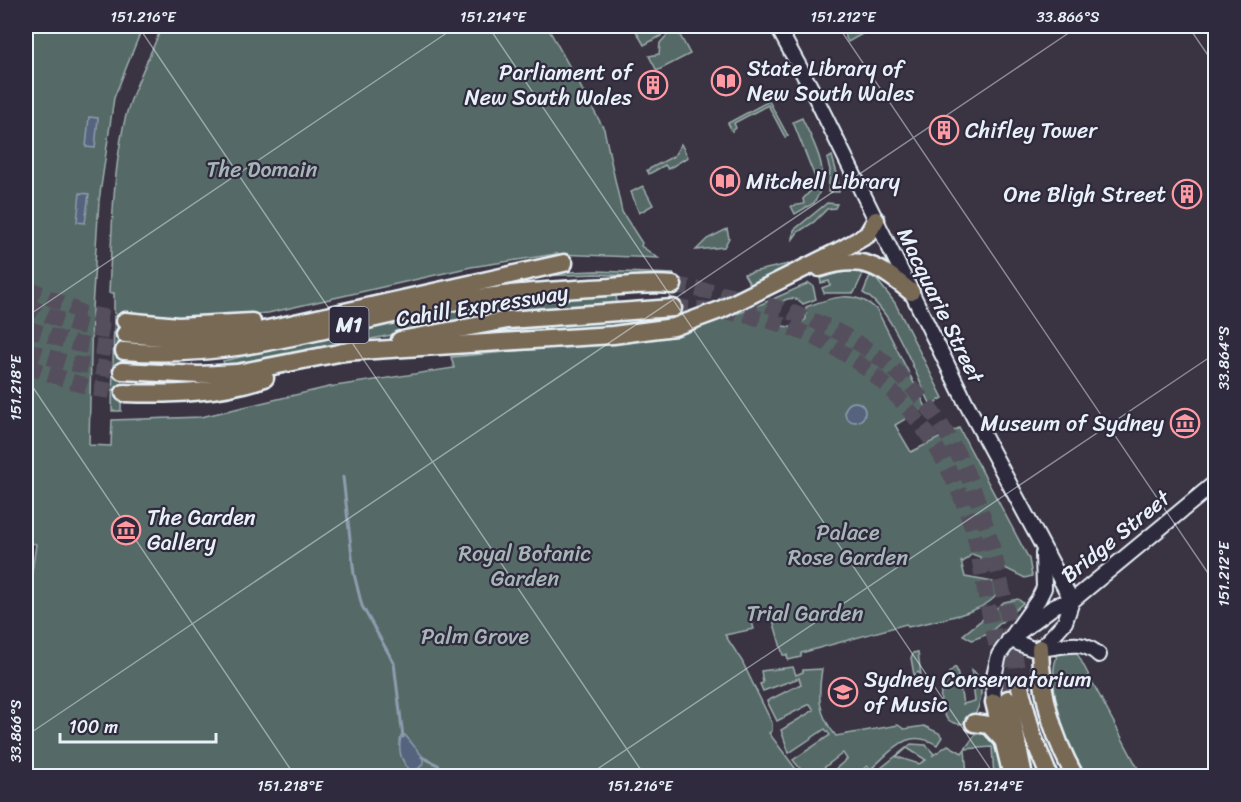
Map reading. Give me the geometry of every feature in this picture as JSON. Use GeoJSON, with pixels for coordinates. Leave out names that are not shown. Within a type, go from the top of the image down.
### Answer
{"type":"FeatureCollection","features":[{"type":"Feature","properties":{"kind":"highway"},"geometry":{"type":"LineString","coordinates":[[124,393],[182,394],[231,388],[340,353],[659,331],[699,319],[866,236],[876,220]]}},
{"type":"Feature","properties":{"kind":"highway"},"geometry":{"type":"LineString","coordinates":[[769,285],[835,263],[859,261],[880,268],[911,292]]}},
{"type":"Feature","properties":{"kind":"highway"},"geometry":{"type":"LineString","coordinates":[[125,336],[186,339],[250,333],[564,263]]}},
{"type":"Feature","properties":{"kind":"highway","name":"Cahill Expressway"},"geometry":{"type":"LineString","coordinates":[[125,336],[169,354],[216,352],[263,345],[448,302],[524,293],[668,284],[607,279],[536,280]]}},
{"type":"Feature","properties":{"kind":"highway"},"geometry":{"type":"LineString","coordinates":[[437,291],[536,280]]}},
{"type":"Feature","properties":{"kind":"highway"},"geometry":{"type":"LineString","coordinates":[[125,336],[197,344],[259,338],[417,301],[536,280]]}},
{"type":"Feature","properties":{"kind":"highway","name":"Cahill Expressway"},"geometry":{"type":"LineString","coordinates":[[122,371],[226,374],[266,369],[508,320],[673,308]]}},
{"type":"Feature","properties":{"kind":"highway"},"geometry":{"type":"LineString","coordinates":[[125,336],[195,326],[280,320]]}},
{"type":"Feature","properties":{"kind":"highway"},"geometry":{"type":"LineString","coordinates":[[1041,648],[1041,682],[1047,707],[1075,777]]}},
{"type":"Feature","properties":{"kind":"highway"},"geometry":{"type":"LineString","coordinates":[[1011,699],[1002,739],[1012,777]]}},
{"type":"Feature","properties":{"kind":"highway"},"geometry":{"type":"LineString","coordinates":[[1011,699],[1024,777]]}},
{"type":"Feature","properties":{"kind":"highway"},"geometry":{"type":"LineString","coordinates":[[1011,699],[1037,777]]}},
{"type":"Feature","properties":{"kind":"highway"},"geometry":{"type":"LineString","coordinates":[[1011,699],[1033,737],[1049,777]]}},
{"type":"Feature","properties":{"kind":"highway"},"geometry":{"type":"LineString","coordinates":[[1011,699],[1061,777]]}},
{"type":"Feature","properties":{"kind":"highway"},"geometry":{"type":"LineString","coordinates":[[974,723],[989,725],[1002,739]]}},
{"type":"Feature","properties":{"kind":"main road","name":"Macquarie Street"},"geometry":{"type":"LineString","coordinates":[[777,26],[811,88],[911,292],[1072,601]]}},
{"type":"Feature","properties":{"kind":"main road","name":"Bridge Street"},"geometry":{"type":"LineString","coordinates":[[1009,640],[1056,605],[1072,601],[1215,482]]}},
{"type":"Feature","properties":{"kind":"main road"},"geometry":{"type":"LineString","coordinates":[[1011,699],[994,669],[999,655],[1044,588],[1045,569],[1042,545]]}},
{"type":"Feature","properties":{"kind":"main road"},"geometry":{"type":"LineString","coordinates":[[1041,648],[1065,622],[1072,601]]}},
{"type":"Feature","properties":{"kind":"main road"},"geometry":{"type":"LineString","coordinates":[[1009,640],[1032,648],[1074,643],[1088,646],[1100,655]]}},
{"type":"Feature","properties":{"kind":"green space","name":"Royal Botanic Garden"},"geometry":{"type":"Polygon","coordinates":[[[26,26],[143,26],[114,98],[99,201],[92,309],[89,445],[111,446],[112,420],[201,417],[329,387],[454,368],[451,357],[657,338],[748,310],[809,283],[813,286],[816,299],[803,304],[791,298],[779,305],[778,319],[783,326],[796,328],[806,319],[806,307],[834,298],[861,299],[877,310],[926,407],[895,425],[911,452],[959,428],[1029,559],[1032,576],[1025,578],[1001,566],[997,569],[981,564],[980,557],[972,554],[962,563],[961,561],[965,577],[993,582],[999,588],[987,604],[960,615],[908,627],[906,624],[801,653],[801,657],[788,660],[787,655],[783,655],[771,613],[751,618],[754,629],[725,635],[742,661],[772,723],[772,731],[769,733],[801,776],[26,776],[26,612],[36,544],[26,542],[26,26]]]}},
{"type":"Feature","properties":{"kind":"green space","name":"The Domain"},"geometry":{"type":"Polygon","coordinates":[[[162,26],[547,26],[604,129],[622,212],[642,243],[641,246],[658,258],[556,254],[471,267],[268,313],[193,319],[123,317],[121,411],[112,411],[114,316],[121,316],[114,313],[114,293],[109,293],[117,169],[123,128],[130,102],[162,26]]]}},
{"type":"Feature","properties":{"kind":"green space"},"geometry":{"type":"Polygon","coordinates":[[[633,26],[665,26],[661,36],[644,45],[633,26]]]}},
{"type":"Feature","properties":{"kind":"green space"},"geometry":{"type":"Polygon","coordinates":[[[675,26],[690,54],[657,71],[649,56],[659,54],[660,43],[675,26]]]}},
{"type":"Feature","properties":{"kind":"green space"},"geometry":{"type":"Polygon","coordinates":[[[840,26],[860,26],[864,33],[848,42],[840,26]]]}},
{"type":"Feature","properties":{"kind":"green space"},"geometry":{"type":"Polygon","coordinates":[[[769,101],[788,136],[785,137],[768,105],[734,123],[736,128],[732,131],[728,123],[769,101]]]}},
{"type":"Feature","properties":{"kind":"green space"},"geometry":{"type":"Polygon","coordinates":[[[802,118],[817,149],[822,181],[814,203],[795,214],[791,206],[804,204],[803,199],[813,188],[816,180],[793,122],[802,118]]]}},
{"type":"Feature","properties":{"kind":"green space"},"geometry":{"type":"Polygon","coordinates":[[[681,144],[688,157],[668,169],[665,165],[649,174],[647,170],[674,156],[681,144]]]}},
{"type":"Feature","properties":{"kind":"green space"},"geometry":{"type":"Polygon","coordinates":[[[832,156],[838,177],[839,192],[828,192],[830,170],[827,159],[832,156]]]}},
{"type":"Feature","properties":{"kind":"green space"},"geometry":{"type":"Polygon","coordinates":[[[643,186],[653,205],[639,213],[631,192],[643,186]]]}},
{"type":"Feature","properties":{"kind":"green space"},"geometry":{"type":"Polygon","coordinates":[[[827,203],[837,204],[835,208],[827,209],[814,222],[798,232],[793,239],[794,230],[827,203]]]}},
{"type":"Feature","properties":{"kind":"green space"},"geometry":{"type":"Polygon","coordinates":[[[727,229],[729,238],[724,247],[696,250],[707,239],[727,229]]]}},
{"type":"Feature","properties":{"kind":"green space"},"geometry":{"type":"Polygon","coordinates":[[[788,264],[790,267],[751,286],[744,274],[788,264]]]}},
{"type":"Feature","properties":{"kind":"green space"},"geometry":{"type":"Polygon","coordinates":[[[844,269],[861,272],[862,276],[854,293],[824,293],[822,288],[830,285],[829,281],[821,283],[820,278],[844,269]]]}},
{"type":"Feature","properties":{"kind":"green space"},"geometry":{"type":"Polygon","coordinates":[[[596,271],[674,274],[673,279],[596,274],[541,276],[541,273],[596,271]]]}},
{"type":"Feature","properties":{"kind":"green space"},"geometry":{"type":"Polygon","coordinates":[[[870,276],[874,276],[895,303],[943,398],[931,405],[884,312],[863,293],[870,276]]]}},
{"type":"Feature","properties":{"kind":"green space"},"geometry":{"type":"Polygon","coordinates":[[[616,293],[617,305],[537,309],[482,317],[266,360],[224,364],[223,361],[475,304],[616,293]]]}},
{"type":"Feature","properties":{"kind":"green space"},"geometry":{"type":"Polygon","coordinates":[[[673,319],[642,326],[490,333],[601,321],[673,319]]]}},
{"type":"Feature","properties":{"kind":"green space"},"geometry":{"type":"Polygon","coordinates":[[[1018,599],[1023,603],[988,634],[972,640],[963,635],[1004,602],[1018,599]]]}},
{"type":"Feature","properties":{"kind":"green space"},"geometry":{"type":"Polygon","coordinates":[[[1069,650],[1077,653],[1142,776],[1081,776],[1070,748],[1055,696],[1055,664],[1059,652],[1069,650]]]}},
{"type":"Feature","properties":{"kind":"green space"},"geometry":{"type":"Polygon","coordinates":[[[918,652],[921,675],[918,672],[914,675],[911,658],[913,653],[918,652]]]}},
{"type":"Feature","properties":{"kind":"green space"},"geometry":{"type":"Polygon","coordinates":[[[793,667],[796,675],[803,670],[822,669],[820,704],[825,719],[836,736],[898,725],[904,729],[924,726],[939,733],[942,737],[937,745],[917,738],[901,743],[871,769],[867,766],[855,776],[827,776],[847,759],[843,753],[813,776],[806,776],[793,760],[830,735],[825,729],[789,753],[781,730],[814,710],[810,704],[777,721],[767,701],[801,684],[799,678],[763,691],[760,684],[763,683],[761,671],[793,667]]]}},
{"type":"Feature","properties":{"kind":"green space"},"geometry":{"type":"Polygon","coordinates":[[[955,667],[963,704],[975,701],[971,669],[981,686],[981,697],[973,717],[957,724],[947,719],[940,698],[945,678],[955,667]]]}},
{"type":"Feature","properties":{"kind":"green space"},"geometry":{"type":"Polygon","coordinates":[[[987,732],[994,738],[1004,776],[994,776],[992,747],[965,749],[967,776],[871,776],[911,744],[926,745],[934,754],[932,756],[948,745],[962,753],[975,735],[987,732]],[[907,748],[897,757],[919,764],[926,760],[907,748]]]}},
{"type":"Feature","properties":{"kind":"water"},"geometry":{"type":"Polygon","coordinates":[[[89,117],[98,118],[95,148],[86,147],[89,117]]]}},
{"type":"Feature","properties":{"kind":"water"},"geometry":{"type":"Polygon","coordinates":[[[80,193],[89,194],[85,223],[77,222],[80,193]]]}},
{"type":"Feature","properties":{"kind":"water"},"geometry":{"type":"Polygon","coordinates":[[[851,402],[859,402],[865,408],[865,416],[859,422],[851,422],[845,416],[845,408],[851,402]]]}},
{"type":"Feature","properties":{"kind":"water"},"geometry":{"type":"Polygon","coordinates":[[[405,735],[423,757],[423,764],[418,769],[410,770],[402,759],[400,741],[401,736],[405,735]]]}},
{"type":"Feature","properties":{"kind":"waterway"},"geometry":{"type":"LineString","coordinates":[[343,477],[354,574],[362,606],[394,663],[403,737]]}},
{"type":"Feature","properties":{"kind":"waterway"},"geometry":{"type":"LineString","coordinates":[[422,757],[438,765],[444,776]]}},
{"type":"Feature","properties":{"kind":"tunnel"},"geometry":{"type":"LineString","coordinates":[[673,285],[747,300],[819,323],[870,351],[911,387],[943,428],[968,475],[986,525],[1000,578],[1020,687]]}},
{"type":"Feature","properties":{"kind":"tunnel"},"geometry":{"type":"LineString","coordinates":[[26,287],[82,313],[125,321]]}},
{"type":"Feature","properties":{"kind":"tunnel"},"geometry":{"type":"LineString","coordinates":[[26,303],[61,320],[125,334]]}},
{"type":"Feature","properties":{"kind":"tunnel"},"geometry":{"type":"LineString","coordinates":[[673,308],[727,312],[772,322],[814,337],[851,358],[883,383],[912,413],[936,448],[957,487],[973,530],[1008,699]]}},
{"type":"Feature","properties":{"kind":"tunnel"},"geometry":{"type":"LineString","coordinates":[[26,328],[76,344],[124,351]]}},
{"type":"Feature","properties":{"kind":"tunnel"},"geometry":{"type":"LineString","coordinates":[[26,350],[68,363],[122,371]]}},
{"type":"Feature","properties":{"kind":"tunnel"},"geometry":{"type":"LineString","coordinates":[[26,366],[91,388],[124,393]]}},
{"type":"Feature","properties":{"kind":"place","name":"State Library of New South Wales"},"geometry":{"type":"Point","coordinates":[726,81]}},
{"type":"Feature","properties":{"kind":"place","name":"Parliament of New South Wales"},"geometry":{"type":"Point","coordinates":[653,85]}},
{"type":"Feature","properties":{"kind":"place","name":"Chifley Tower"},"geometry":{"type":"Point","coordinates":[944,130]}},
{"type":"Feature","properties":{"kind":"place","name":"Mitchell Library"},"geometry":{"type":"Point","coordinates":[725,181]}},
{"type":"Feature","properties":{"kind":"place","name":"One Bligh Street"},"geometry":{"type":"Point","coordinates":[1187,194]}},
{"type":"Feature","properties":{"kind":"place","name":"Museum of Sydney"},"geometry":{"type":"Point","coordinates":[1185,423]}},
{"type":"Feature","properties":{"kind":"place","name":"The Garden Gallery"},"geometry":{"type":"Point","coordinates":[126,530]}},
{"type":"Feature","properties":{"kind":"place","name":"Sydney Conservatorium of Music"},"geometry":{"type":"Point","coordinates":[843,692]}},
{"type":"Feature","properties":{"kind":"park label","name":"Palace Rose Garden"},"geometry":{"type":"Point","coordinates":[848,544]}},
{"type":"Feature","properties":{"kind":"park label","name":"Trial Garden"},"geometry":{"type":"Point","coordinates":[805,613]}},
{"type":"Feature","properties":{"kind":"park label","name":"Palm Grove"},"geometry":{"type":"Point","coordinates":[475,636]}}]}
